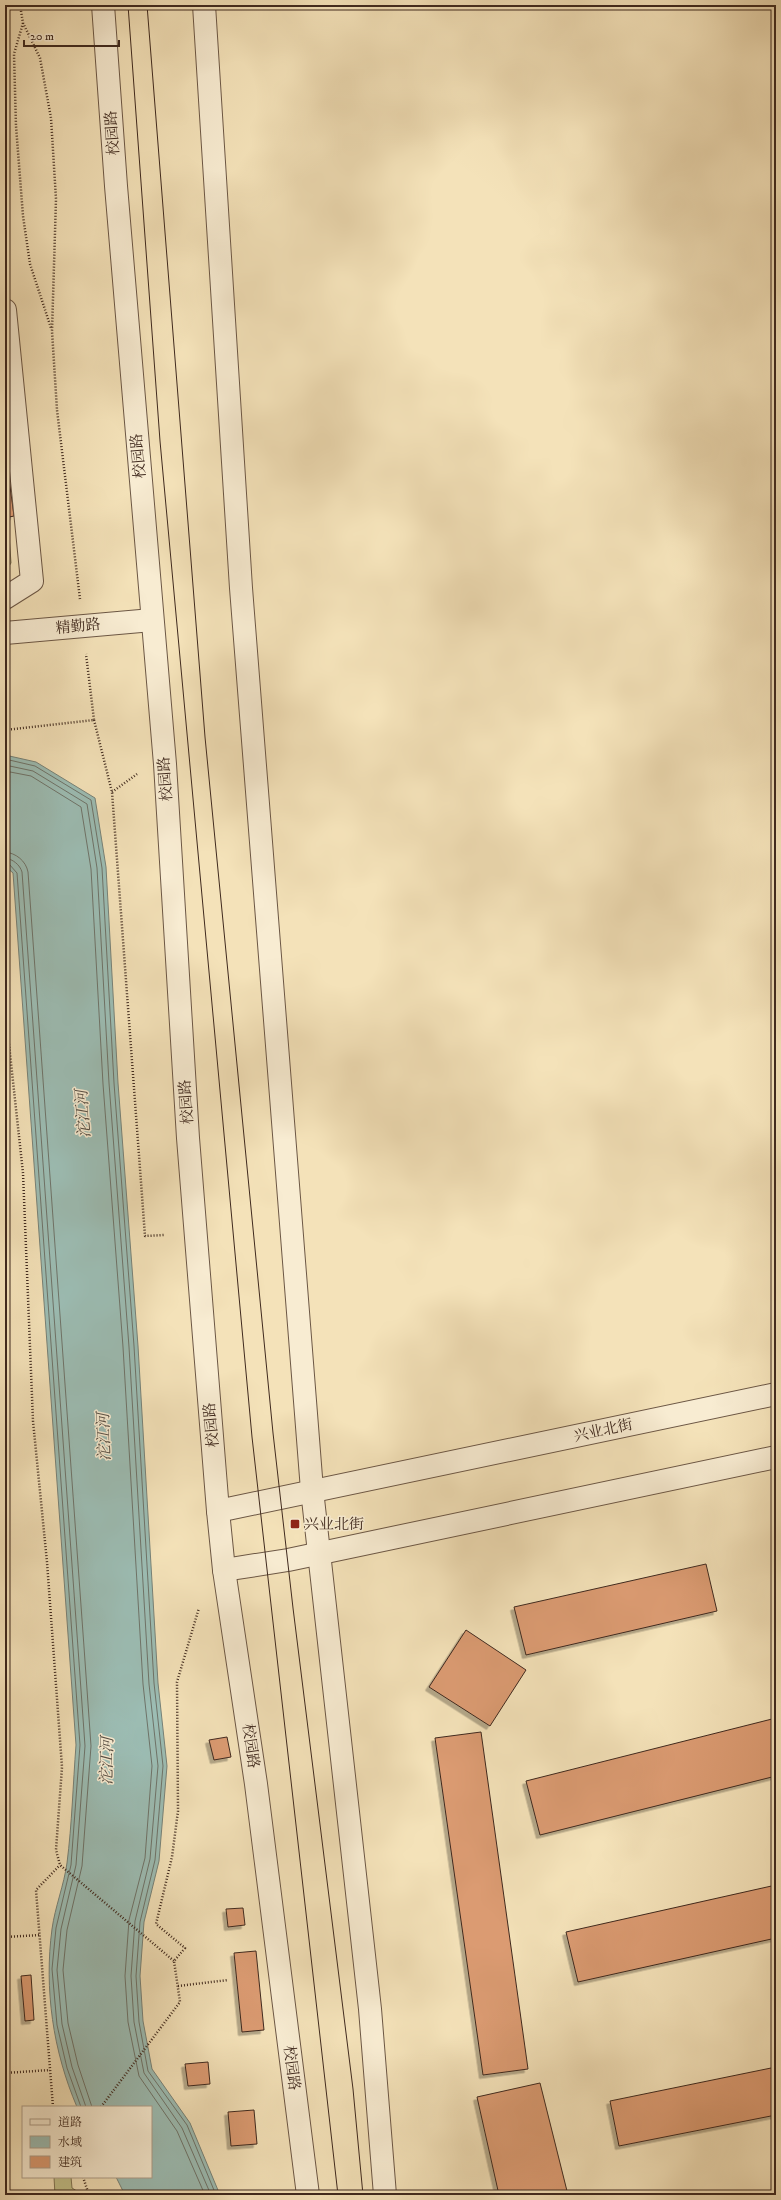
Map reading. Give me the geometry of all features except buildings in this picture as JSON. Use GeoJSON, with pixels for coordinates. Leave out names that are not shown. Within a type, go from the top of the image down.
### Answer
{"type":"FeatureCollection","features":[{"type":"Feature","properties":{"kind":"street","name":"校园路"},"geometry":{"type":"LineString","coordinates":[[103,5],[116,186],[165,764],[188,1138],[218,1512],[224,1570],[256,1784],[308,2195]]}},
{"type":"Feature","properties":{"kind":"street"},"geometry":{"type":"LineString","coordinates":[[204,5],[241,588],[312,1490],[370,2009],[385,2195]]}},
{"type":"Feature","properties":{"kind":"street"},"geometry":{"type":"LineString","coordinates":[[5,310],[32,581],[5,598]]}},
{"type":"Feature","properties":{"kind":"street","name":"精勤路"},"geometry":{"type":"LineString","coordinates":[[5,633],[152,620]]}},
{"type":"Feature","properties":{"kind":"street","name":"兴业北街"},"geometry":{"type":"LineString","coordinates":[[218,1512],[312,1490],[776,1394]]}},
{"type":"Feature","properties":{"kind":"street"},"geometry":{"type":"LineString","coordinates":[[224,1570],[319,1553],[776,1457]]}},
{"type":"Feature","properties":{"kind":"path"},"geometry":{"type":"LineString","coordinates":[[20,5],[23,23],[40,58],[51,118],[56,199],[52,330],[57,410],[94,720],[112,792],[146,1236],[164,1234]]}},
{"type":"Feature","properties":{"kind":"path"},"geometry":{"type":"LineString","coordinates":[[23,23],[14,54],[16,126],[23,216],[30,264],[52,330]]}},
{"type":"Feature","properties":{"kind":"path"},"geometry":{"type":"LineString","coordinates":[[5,730],[94,720]]}},
{"type":"Feature","properties":{"kind":"path"},"geometry":{"type":"LineString","coordinates":[[5,1008],[23,1173],[33,1421],[47,1562],[62,1767],[56,1850],[60,1865],[174,1961],[180,2002],[102,2106]]}},
{"type":"Feature","properties":{"kind":"path"},"geometry":{"type":"LineString","coordinates":[[174,1961],[185,1948],[156,1924],[172,1857],[178,1811],[177,1682],[199,1608]]}},
{"type":"Feature","properties":{"kind":"path"},"geometry":{"type":"LineString","coordinates":[[53,2106],[36,1890],[60,1865]]}},
{"type":"Feature","properties":{"kind":"path"},"geometry":{"type":"LineString","coordinates":[[5,1937],[40,1935]]}},
{"type":"Feature","properties":{"kind":"path"},"geometry":{"type":"LineString","coordinates":[[178,1986],[228,1980]]}},
{"type":"Feature","properties":{"kind":"path"},"geometry":{"type":"LineString","coordinates":[[5,2073],[50,2070]]}},
{"type":"Feature","properties":{"kind":"path"},"geometry":{"type":"LineString","coordinates":[[84,2178],[89,2195]]}},
{"type":"Feature","properties":{"kind":"shaded area"},"geometry":{"type":"Polygon","coordinates":[[[5,521],[8,521],[11,563],[5,572],[5,521]]]}},
{"type":"Feature","properties":{"kind":"shaded area"},"geometry":{"type":"Polygon","coordinates":[[[54,2178],[71,2178],[72,2188],[83,2195],[55,2195],[54,2178]]]}},
{"type":"Feature","properties":{"kind":"water","name":"沱江河"},"geometry":{"type":"Polygon","coordinates":[[[5,755],[36,762],[95,798],[106,867],[118,1083],[138,1346],[158,1683],[167,1766],[159,1861],[144,1922],[140,1976],[143,2021],[152,2069],[190,2123],[220,2195],[125,2195],[116,2178],[152,2178],[152,2106],[77,2106],[62,2064],[52,2020],[49,1974],[52,1929],[67,1863],[76,1745],[13,873],[5,866],[5,755]]]}},
{"type":"Feature","properties":{"kind":"tram line"},"geometry":{"type":"LineString","coordinates":[[128,5],[160,441],[252,1437],[338,2195]]}},
{"type":"Feature","properties":{"kind":"tram line"},"geometry":{"type":"LineString","coordinates":[[147,5],[205,737],[273,1433],[293,1608],[353,2089],[363,2195]]}},
{"type":"Feature","properties":{"kind":"place","name":"兴业北街"},"geometry":{"type":"Point","coordinates":[295,1524]}}]}
